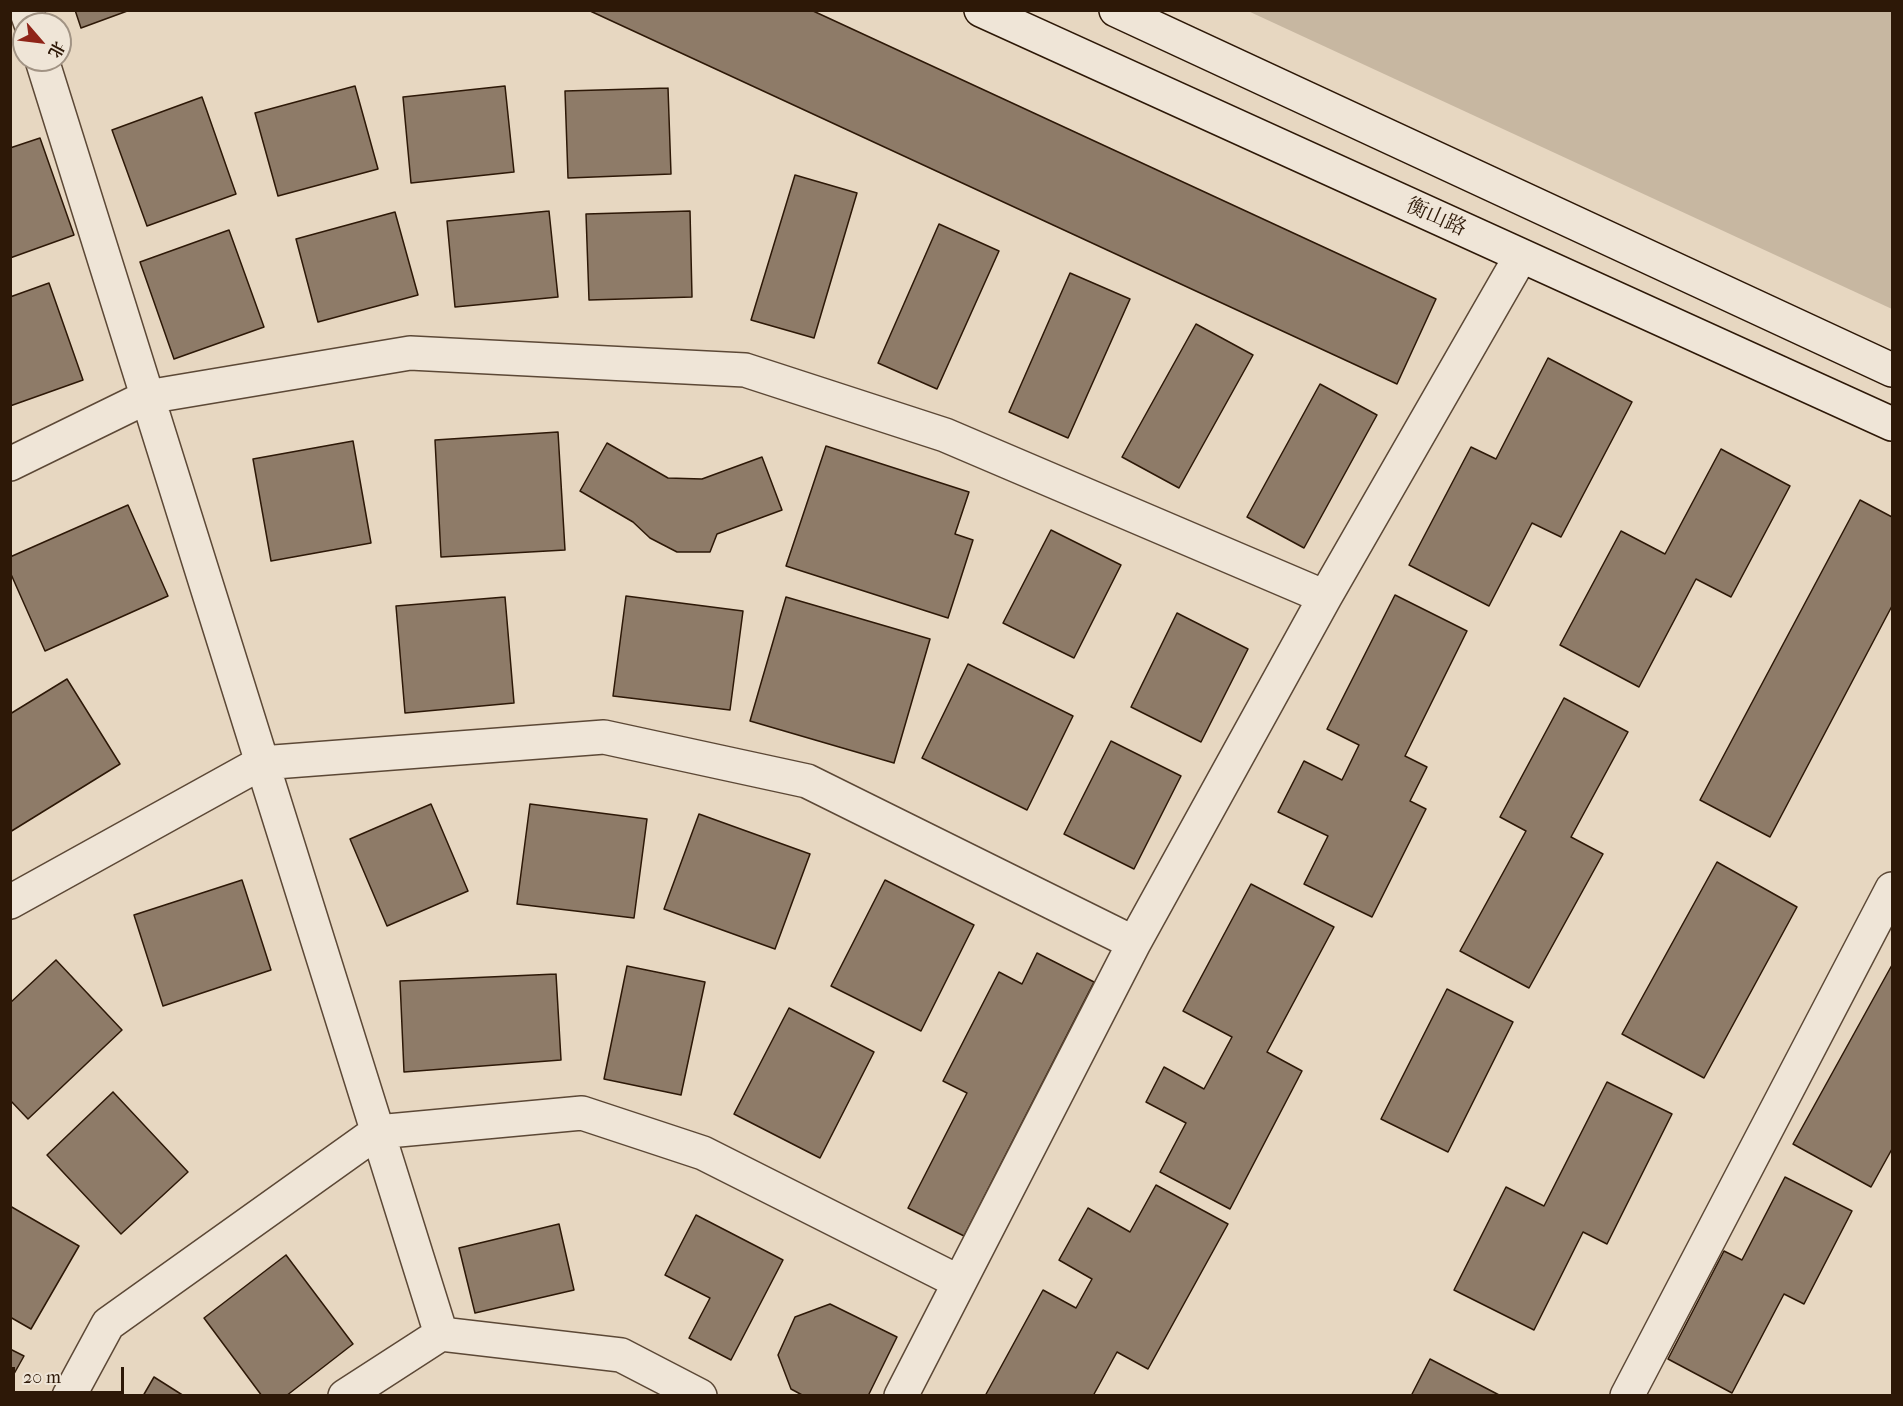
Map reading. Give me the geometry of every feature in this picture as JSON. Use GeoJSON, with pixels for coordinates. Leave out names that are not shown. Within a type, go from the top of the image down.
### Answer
{"type":"FeatureCollection","features":[{"type":"Feature","properties":{"kind":"street","name":"衡山路"},"geometry":{"type":"LineString","coordinates":[[981,10],[1893,424]]}},
{"type":"Feature","properties":{"kind":"street"},"geometry":{"type":"LineString","coordinates":[[1116,10],[1893,370]]}},
{"type":"Feature","properties":{"kind":"street"},"geometry":{"type":"LineString","coordinates":[[46,72],[441,1334]]}},
{"type":"Feature","properties":{"kind":"street"},"geometry":{"type":"LineString","coordinates":[[901,1395],[1134,943],[1325,597],[1521,256]]}},
{"type":"Feature","properties":{"kind":"street"},"geometry":{"type":"LineString","coordinates":[[10,464],[147,397],[410,353],[745,370],[945,435],[1325,597]]}},
{"type":"Feature","properties":{"kind":"street"},"geometry":{"type":"LineString","coordinates":[[10,902],[261,763],[604,737],[807,781],[1134,943]]}},
{"type":"Feature","properties":{"kind":"street"},"geometry":{"type":"LineString","coordinates":[[1627,1395],[1893,889]]}},
{"type":"Feature","properties":{"kind":"street"},"geometry":{"type":"LineString","coordinates":[[69,1395],[108,1324],[377,1132],[582,1113],[703,1153],[959,1282]]}},
{"type":"Feature","properties":{"kind":"street"},"geometry":{"type":"LineString","coordinates":[[345,1395],[441,1334],[621,1355],[700,1395]]}},
{"type":"Feature","properties":{"kind":"shaded area"},"geometry":{"type":"Polygon","coordinates":[[[1248,11],[1892,11],[1892,309],[1248,11]]]}},
{"type":"Feature","properties":{"kind":"building"},"geometry":{"type":"Polygon","coordinates":[[[75,10],[130,10],[81,28],[75,10]]]}},
{"type":"Feature","properties":{"kind":"building"},"geometry":{"type":"Polygon","coordinates":[[[588,10],[811,10],[1436,299],[1397,384],[588,10]]]}},
{"type":"Feature","properties":{"kind":"building"},"geometry":{"type":"Polygon","coordinates":[[[355,86],[378,169],[278,196],[255,113],[355,86]]]}},
{"type":"Feature","properties":{"kind":"building"},"geometry":{"type":"Polygon","coordinates":[[[505,86],[514,172],[411,183],[403,97],[505,86]]]}},
{"type":"Feature","properties":{"kind":"building"},"geometry":{"type":"Polygon","coordinates":[[[668,88],[671,174],[568,178],[565,91],[668,88]]]}},
{"type":"Feature","properties":{"kind":"building"},"geometry":{"type":"Polygon","coordinates":[[[202,97],[236,194],[147,226],[112,130],[202,97]]]}},
{"type":"Feature","properties":{"kind":"building"},"geometry":{"type":"Polygon","coordinates":[[[40,138],[74,235],[10,258],[10,148],[40,138]]]}},
{"type":"Feature","properties":{"kind":"building"},"geometry":{"type":"Polygon","coordinates":[[[795,175],[857,193],[814,338],[751,320],[795,175]]]}},
{"type":"Feature","properties":{"kind":"building"},"geometry":{"type":"Polygon","coordinates":[[[549,211],[558,297],[455,307],[447,221],[549,211]]]}},
{"type":"Feature","properties":{"kind":"building"},"geometry":{"type":"Polygon","coordinates":[[[690,211],[692,297],[589,300],[586,214],[690,211]]]}},
{"type":"Feature","properties":{"kind":"building"},"geometry":{"type":"Polygon","coordinates":[[[395,212],[418,295],[318,322],[296,239],[395,212]]]}},
{"type":"Feature","properties":{"kind":"building"},"geometry":{"type":"Polygon","coordinates":[[[939,224],[999,251],[937,389],[878,363],[939,224]]]}},
{"type":"Feature","properties":{"kind":"building"},"geometry":{"type":"Polygon","coordinates":[[[229,230],[264,327],[174,359],[140,262],[229,230]]]}},
{"type":"Feature","properties":{"kind":"building"},"geometry":{"type":"Polygon","coordinates":[[[1070,273],[1130,299],[1068,438],[1009,412],[1070,273]]]}},
{"type":"Feature","properties":{"kind":"building"},"geometry":{"type":"Polygon","coordinates":[[[49,283],[83,380],[10,406],[10,297],[49,283]]]}},
{"type":"Feature","properties":{"kind":"building"},"geometry":{"type":"Polygon","coordinates":[[[1196,324],[1253,355],[1179,488],[1122,457],[1196,324]]]}},
{"type":"Feature","properties":{"kind":"building"},"geometry":{"type":"Polygon","coordinates":[[[1548,358],[1632,402],[1561,537],[1532,523],[1489,606],[1409,565],[1471,447],[1496,459],[1548,358]]]}},
{"type":"Feature","properties":{"kind":"building"},"geometry":{"type":"Polygon","coordinates":[[[1320,384],[1377,415],[1304,548],[1247,517],[1320,384]]]}},
{"type":"Feature","properties":{"kind":"building"},"geometry":{"type":"Polygon","coordinates":[[[558,432],[565,550],[441,557],[435,440],[558,432]]]}},
{"type":"Feature","properties":{"kind":"building"},"geometry":{"type":"Polygon","coordinates":[[[353,441],[371,543],[271,561],[253,459],[353,441]]]}},
{"type":"Feature","properties":{"kind":"building"},"geometry":{"type":"Polygon","coordinates":[[[607,443],[668,478],[702,479],[762,457],[782,510],[717,534],[710,552],[677,552],[650,538],[633,522],[580,491],[607,443]]]}},
{"type":"Feature","properties":{"kind":"building"},"geometry":{"type":"Polygon","coordinates":[[[826,446],[969,492],[955,534],[973,540],[948,618],[786,566],[826,446]]]}},
{"type":"Feature","properties":{"kind":"building"},"geometry":{"type":"Polygon","coordinates":[[[1721,449],[1790,486],[1731,597],[1696,579],[1639,687],[1560,645],[1621,531],[1665,554],[1721,449]]]}},
{"type":"Feature","properties":{"kind":"building"},"geometry":{"type":"Polygon","coordinates":[[[1860,500],[1892,517],[1892,606],[1770,837],[1700,800],[1860,500]]]}},
{"type":"Feature","properties":{"kind":"building"},"geometry":{"type":"Polygon","coordinates":[[[128,505],[168,596],[45,651],[10,572],[10,557],[128,505]]]}},
{"type":"Feature","properties":{"kind":"building"},"geometry":{"type":"Polygon","coordinates":[[[1051,530],[1121,565],[1074,658],[1003,623],[1051,530]]]}},
{"type":"Feature","properties":{"kind":"building"},"geometry":{"type":"Polygon","coordinates":[[[1395,595],[1467,631],[1405,756],[1427,767],[1410,801],[1426,809],[1372,917],[1304,884],[1328,836],[1278,812],[1304,761],[1342,780],[1359,745],[1327,729],[1395,595]]]}},
{"type":"Feature","properties":{"kind":"building"},"geometry":{"type":"Polygon","coordinates":[[[626,596],[743,611],[730,710],[613,696],[626,596]]]}},
{"type":"Feature","properties":{"kind":"building"},"geometry":{"type":"Polygon","coordinates":[[[505,597],[514,703],[405,713],[396,606],[505,597]]]}},
{"type":"Feature","properties":{"kind":"building"},"geometry":{"type":"Polygon","coordinates":[[[786,597],[930,639],[894,763],[750,721],[786,597]]]}},
{"type":"Feature","properties":{"kind":"building"},"geometry":{"type":"Polygon","coordinates":[[[1177,613],[1248,649],[1201,742],[1131,707],[1177,613]]]}},
{"type":"Feature","properties":{"kind":"building"},"geometry":{"type":"Polygon","coordinates":[[[968,664],[1073,716],[1027,810],[922,758],[968,664]]]}},
{"type":"Feature","properties":{"kind":"building"},"geometry":{"type":"Polygon","coordinates":[[[67,679],[120,764],[10,832],[10,714],[67,679]]]}},
{"type":"Feature","properties":{"kind":"building"},"geometry":{"type":"Polygon","coordinates":[[[1564,698],[1628,732],[1571,837],[1603,854],[1529,988],[1460,951],[1526,831],[1500,817],[1564,698]]]}},
{"type":"Feature","properties":{"kind":"building"},"geometry":{"type":"Polygon","coordinates":[[[1111,741],[1181,776],[1134,869],[1064,834],[1111,741]]]}},
{"type":"Feature","properties":{"kind":"building"},"geometry":{"type":"Polygon","coordinates":[[[431,804],[468,891],[387,926],[350,839],[431,804]]]}},
{"type":"Feature","properties":{"kind":"building"},"geometry":{"type":"Polygon","coordinates":[[[530,804],[647,819],[634,918],[517,904],[530,804]]]}},
{"type":"Feature","properties":{"kind":"building"},"geometry":{"type":"Polygon","coordinates":[[[699,814],[810,854],[775,949],[664,909],[699,814]]]}},
{"type":"Feature","properties":{"kind":"building"},"geometry":{"type":"Polygon","coordinates":[[[1717,862],[1797,907],[1704,1078],[1622,1034],[1717,862]]]}},
{"type":"Feature","properties":{"kind":"building"},"geometry":{"type":"Polygon","coordinates":[[[242,880],[271,970],[163,1006],[134,915],[242,880]]]}},
{"type":"Feature","properties":{"kind":"building"},"geometry":{"type":"Polygon","coordinates":[[[885,880],[974,925],[921,1031],[831,986],[885,880]]]}},
{"type":"Feature","properties":{"kind":"building"},"geometry":{"type":"Polygon","coordinates":[[[1251,884],[1334,927],[1267,1052],[1302,1071],[1230,1209],[1160,1172],[1186,1123],[1146,1102],[1164,1067],[1204,1089],[1232,1037],[1183,1011],[1251,884]]]}},
{"type":"Feature","properties":{"kind":"building"},"geometry":{"type":"Polygon","coordinates":[[[1037,953],[1094,982],[964,1236],[908,1208],[967,1093],[943,1081],[999,972],[1022,984],[1037,953]]]}},
{"type":"Feature","properties":{"kind":"building"},"geometry":{"type":"Polygon","coordinates":[[[56,960],[122,1030],[28,1119],[10,1100],[10,1003],[56,960]]]}},
{"type":"Feature","properties":{"kind":"building"},"geometry":{"type":"Polygon","coordinates":[[[1892,965],[1892,1149],[1871,1187],[1793,1144],[1892,965]]]}},
{"type":"Feature","properties":{"kind":"building"},"geometry":{"type":"Polygon","coordinates":[[[627,966],[705,982],[681,1095],[604,1079],[627,966]]]}},
{"type":"Feature","properties":{"kind":"building"},"geometry":{"type":"Polygon","coordinates":[[[556,974],[561,1060],[404,1072],[400,981],[556,974]]]}},
{"type":"Feature","properties":{"kind":"building"},"geometry":{"type":"Polygon","coordinates":[[[1447,989],[1513,1022],[1448,1152],[1381,1119],[1447,989]]]}},
{"type":"Feature","properties":{"kind":"building"},"geometry":{"type":"Polygon","coordinates":[[[789,1008],[874,1052],[820,1158],[734,1114],[789,1008]]]}},
{"type":"Feature","properties":{"kind":"building"},"geometry":{"type":"Polygon","coordinates":[[[1607,1082],[1672,1114],[1607,1244],[1583,1232],[1534,1330],[1454,1290],[1506,1187],[1544,1206],[1607,1082]]]}},
{"type":"Feature","properties":{"kind":"building"},"geometry":{"type":"Polygon","coordinates":[[[113,1092],[188,1172],[121,1234],[47,1155],[113,1092]]]}},
{"type":"Feature","properties":{"kind":"building"},"geometry":{"type":"Polygon","coordinates":[[[1785,1177],[1852,1211],[1804,1304],[1784,1294],[1732,1393],[1668,1359],[1724,1251],[1742,1260],[1785,1177]]]}},
{"type":"Feature","properties":{"kind":"building"},"geometry":{"type":"Polygon","coordinates":[[[1156,1185],[1228,1224],[1148,1369],[1117,1352],[1093,1396],[985,1396],[1043,1290],[1076,1308],[1092,1279],[1059,1260],[1088,1208],[1130,1232],[1156,1185]]]}},
{"type":"Feature","properties":{"kind":"building"},"geometry":{"type":"Polygon","coordinates":[[[10,1206],[79,1246],[31,1329],[10,1317],[10,1206]]]}},
{"type":"Feature","properties":{"kind":"building"},"geometry":{"type":"Polygon","coordinates":[[[696,1215],[783,1260],[731,1360],[689,1338],[710,1298],[665,1275],[696,1215]]]}},
{"type":"Feature","properties":{"kind":"building"},"geometry":{"type":"Polygon","coordinates":[[[559,1224],[574,1290],[475,1313],[459,1248],[559,1224]]]}},
{"type":"Feature","properties":{"kind":"building"},"geometry":{"type":"Polygon","coordinates":[[[286,1255],[353,1344],[286,1396],[262,1396],[204,1318],[286,1255]]]}},
{"type":"Feature","properties":{"kind":"building"},"geometry":{"type":"Polygon","coordinates":[[[830,1304],[897,1337],[868,1396],[804,1396],[791,1389],[778,1355],[795,1317],[830,1304]]]}},
{"type":"Feature","properties":{"kind":"building"},"geometry":{"type":"Polygon","coordinates":[[[10,1349],[24,1356],[10,1381],[10,1349]]]}},
{"type":"Feature","properties":{"kind":"building"},"geometry":{"type":"Polygon","coordinates":[[[1430,1359],[1501,1396],[1411,1396],[1430,1359]]]}},
{"type":"Feature","properties":{"kind":"building"},"geometry":{"type":"Polygon","coordinates":[[[154,1377],[184,1396],[143,1396],[154,1377]]]}}]}
